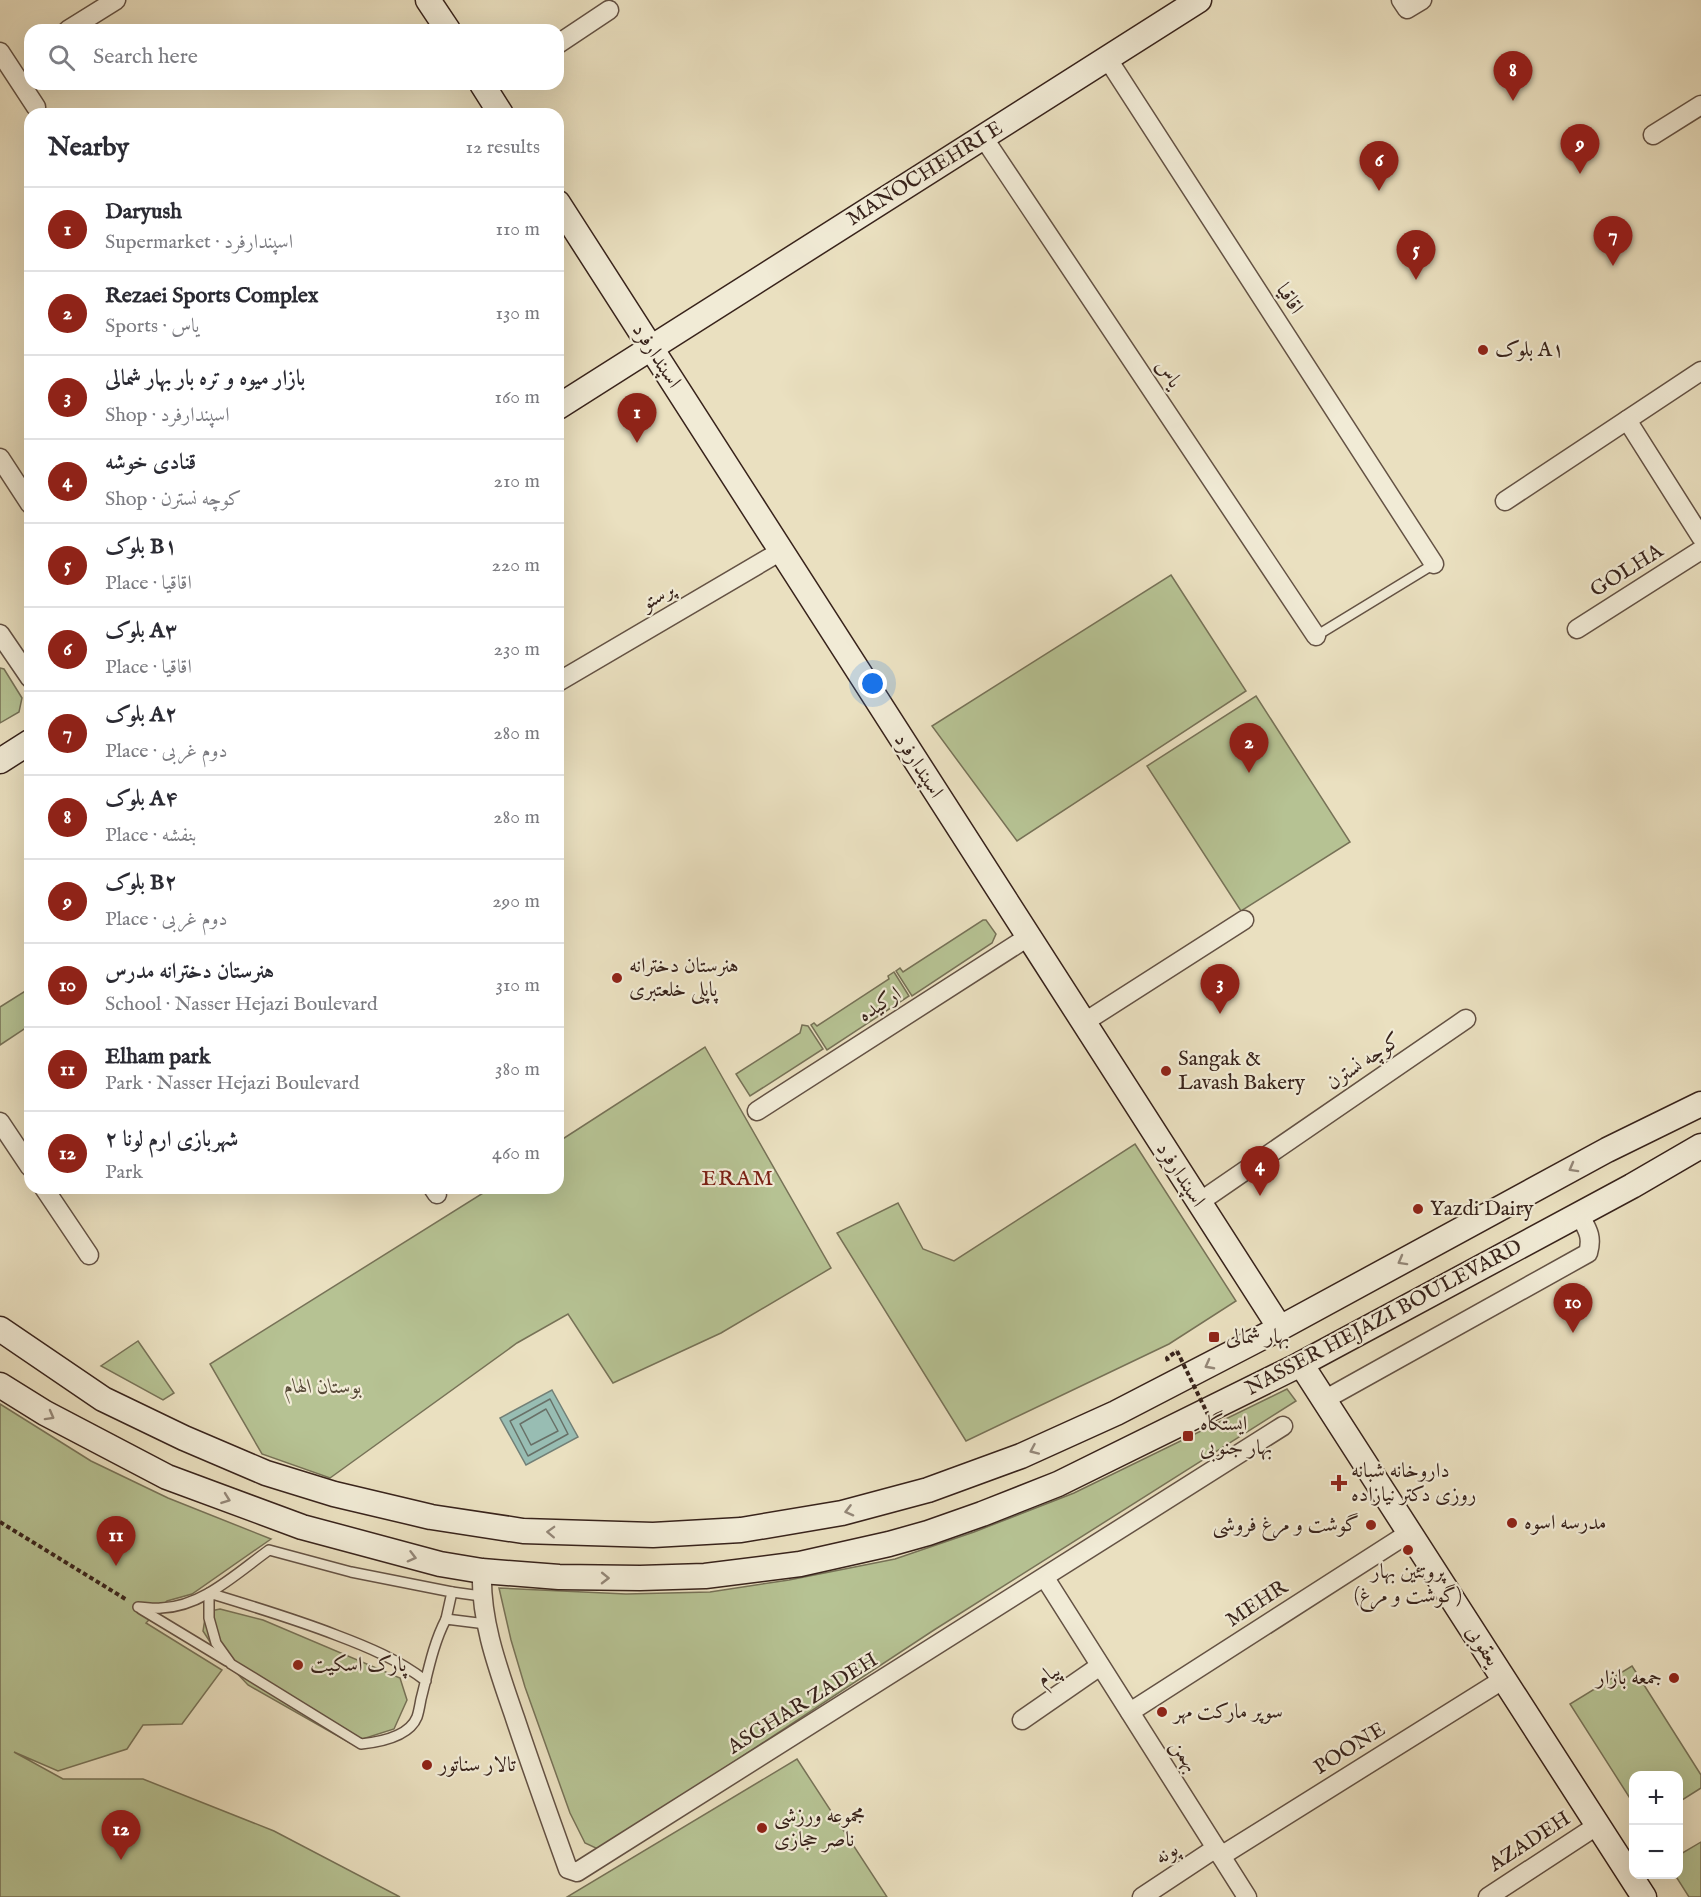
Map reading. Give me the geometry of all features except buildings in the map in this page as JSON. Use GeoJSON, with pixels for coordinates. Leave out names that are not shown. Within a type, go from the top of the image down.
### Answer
{"type":"FeatureCollection","features":[{"type":"Feature","properties":{"kind":"main road"},"geometry":{"type":"LineString","coordinates":[[428,0],[444,24]]}},
{"type":"Feature","properties":{"kind":"main road","name":"MANOCHEHRI E"},"geometry":{"type":"LineString","coordinates":[[564,403],[1199,0]]}},
{"type":"Feature","properties":{"kind":"main road"},"geometry":{"type":"LineString","coordinates":[[490,90],[498,108]]}},
{"type":"Feature","properties":{"kind":"main road","name":"اسپندارفرد"},"geometry":{"type":"LineString","coordinates":[[564,212],[1280,1328]]}},
{"type":"Feature","properties":{"kind":"main road"},"geometry":{"type":"LineString","coordinates":[[0,761],[24,746]]}},
{"type":"Feature","properties":{"kind":"main road"},"geometry":{"type":"LineString","coordinates":[[1606,1150],[1701,1093]]}},
{"type":"Feature","properties":{"kind":"main road","name":"NASSER HEJAZI BOULEVARD"},"geometry":{"type":"LineString","coordinates":[[0,1329],[103,1399],[184,1438],[266,1473],[334,1494],[430,1517],[523,1531],[653,1535],[741,1530],[842,1513],[928,1490],[1021,1456],[1116,1413],[1280,1328],[1606,1150],[1701,1104]]}},
{"type":"Feature","properties":{"kind":"main road","name":"NASSER HEJAZI BOULEVARD"},"geometry":{"type":"LineString","coordinates":[[0,1385],[45,1413],[167,1477],[303,1527],[440,1564],[482,1571],[560,1577],[640,1578],[705,1576],[800,1564],[889,1544],[982,1514],[1058,1484],[1300,1364],[1632,1186],[1701,1146]]}},
{"type":"Feature","properties":{"kind":"main road"},"geometry":{"type":"LineString","coordinates":[[1632,1186],[1701,1154]]}},
{"type":"Feature","properties":{"kind":"main road","name":"یعقوبی"},"geometry":{"type":"LineString","coordinates":[[1300,1364],[1644,1897]]}},
{"type":"Feature","properties":{"kind":"street"},"geometry":{"type":"LineString","coordinates":[[78,24],[116,0]]}},
{"type":"Feature","properties":{"kind":"street"},"geometry":{"type":"LineString","coordinates":[[1401,0],[1407,9],[1422,0]]}},
{"type":"Feature","properties":{"kind":"street"},"geometry":{"type":"LineString","coordinates":[[564,40],[609,10]]}},
{"type":"Feature","properties":{"kind":"street"},"geometry":{"type":"LineString","coordinates":[[0,52],[24,89]]}},
{"type":"Feature","properties":{"kind":"street","name":"اقاقیا"},"geometry":{"type":"LineString","coordinates":[[1107,58],[1434,564]]}},
{"type":"Feature","properties":{"kind":"street"},"geometry":{"type":"LineString","coordinates":[[25,90],[36,107]]}},
{"type":"Feature","properties":{"kind":"street"},"geometry":{"type":"LineString","coordinates":[[1653,135],[1701,105]]}},
{"type":"Feature","properties":{"kind":"street","name":"یاس"},"geometry":{"type":"LineString","coordinates":[[983,137],[1316,636]]}},
{"type":"Feature","properties":{"kind":"street"},"geometry":{"type":"LineString","coordinates":[[1505,501],[1701,371]]}},
{"type":"Feature","properties":{"kind":"street"},"geometry":{"type":"LineString","coordinates":[[1628,420],[1701,537]]}},
{"type":"Feature","properties":{"kind":"street"},"geometry":{"type":"LineString","coordinates":[[0,458],[24,495]]}},
{"type":"Feature","properties":{"kind":"street","name":"GOLHA"},"geometry":{"type":"LineString","coordinates":[[1576,629],[1701,550]]}},
{"type":"Feature","properties":{"kind":"street","name":"پرستو"},"geometry":{"type":"LineString","coordinates":[[564,678],[781,551]]}},
{"type":"Feature","properties":{"kind":"street"},"geometry":{"type":"LineString","coordinates":[[0,634],[24,669]]}},
{"type":"Feature","properties":{"kind":"street"},"geometry":{"type":"LineString","coordinates":[[1083,1023],[1244,920]]}},
{"type":"Feature","properties":{"kind":"street","name":"ارکیده"},"geometry":{"type":"LineString","coordinates":[[757,1111],[1028,937]]}},
{"type":"Feature","properties":{"kind":"street","name":"کوچه نسترن"},"geometry":{"type":"LineString","coordinates":[[1198,1203],[1466,1020]]}},
{"type":"Feature","properties":{"kind":"street"},"geometry":{"type":"LineString","coordinates":[[0,1122],[24,1158]]}},
{"type":"Feature","properties":{"kind":"street"},"geometry":{"type":"LineString","coordinates":[[48,1194],[89,1255]]}},
{"type":"Feature","properties":{"kind":"street"},"geometry":{"type":"LineString","coordinates":[[1324,1401],[1587,1253],[1591,1242],[1589,1232],[1579,1214]]}},
{"type":"Feature","properties":{"kind":"street","name":"ASGHAR ZADEH"},"geometry":{"type":"LineString","coordinates":[[482,1571],[481,1596],[486,1624],[507,1694],[568,1869],[577,1872],[1283,1426]]}},
{"type":"Feature","properties":{"kind":"street","name":"MEHR"},"geometry":{"type":"LineString","coordinates":[[1130,1712],[1409,1533]]}},
{"type":"Feature","properties":{"kind":"street","name":"بهمن"},"geometry":{"type":"LineString","coordinates":[[1045,1578],[1247,1897]]}},
{"type":"Feature","properties":{"kind":"street","name":"پیام"},"geometry":{"type":"LineString","coordinates":[[1022,1720],[1100,1666]]}},
{"type":"Feature","properties":{"kind":"street","name":"POONE"},"geometry":{"type":"LineString","coordinates":[[1219,1852],[1503,1679]]}},
{"type":"Feature","properties":{"kind":"street","name":"AZADEH"},"geometry":{"type":"LineString","coordinates":[[1488,1897],[1598,1825]]}},
{"type":"Feature","properties":{"kind":"street","name":"پونه"},"geometry":{"type":"LineString","coordinates":[[1142,1897],[1219,1852]]}},
{"type":"Feature","properties":{"kind":"lane"},"geometry":{"type":"LineString","coordinates":[[1316,636],[1434,564]]}},
{"type":"Feature","properties":{"kind":"lane"},"geometry":{"type":"LineString","coordinates":[[138,1607],[163,1609],[187,1604],[209,1593],[269,1550],[351,1572],[481,1596]]}},
{"type":"Feature","properties":{"kind":"lane"},"geometry":{"type":"LineString","coordinates":[[138,1607],[362,1744],[382,1742],[402,1733],[417,1719],[436,1638],[446,1619],[452,1592]]}},
{"type":"Feature","properties":{"kind":"lane"},"geometry":{"type":"LineString","coordinates":[[209,1593],[209,1618],[216,1643],[231,1664]]}},
{"type":"Feature","properties":{"kind":"lane"},"geometry":{"type":"LineString","coordinates":[[209,1593],[292,1618],[369,1648],[409,1668],[426,1681]]}},
{"type":"Feature","properties":{"kind":"lane"},"geometry":{"type":"LineString","coordinates":[[446,1619],[486,1624]]}},
{"type":"Feature","properties":{"kind":"path"},"geometry":{"type":"LineString","coordinates":[[1167,1358],[1177,1351],[1212,1423]]}},
{"type":"Feature","properties":{"kind":"path"},"geometry":{"type":"LineString","coordinates":[[0,1522],[138,1607]]}},
{"type":"Feature","properties":{"kind":"green space"},"geometry":{"type":"Polygon","coordinates":[[[1171,575],[1246,691],[1017,841],[932,726],[1171,575]]]}},
{"type":"Feature","properties":{"kind":"green space"},"geometry":{"type":"Polygon","coordinates":[[[0,668],[4,669],[22,698],[19,712],[0,723],[0,668]]]}},
{"type":"Feature","properties":{"kind":"green space"},"geometry":{"type":"Polygon","coordinates":[[[1256,696],[1350,842],[1241,911],[1147,766],[1256,696]]]}},
{"type":"Feature","properties":{"kind":"green space"},"geometry":{"type":"Polygon","coordinates":[[[986,920],[996,934],[992,943],[912,996],[896,971],[900,968],[903,972],[986,920]]]}},
{"type":"Feature","properties":{"kind":"green space"},"geometry":{"type":"Polygon","coordinates":[[[894,972],[909,996],[827,1050],[811,1025],[814,1023],[817,1026],[889,979],[888,976],[894,972]]]}},
{"type":"Feature","properties":{"kind":"green space"},"geometry":{"type":"Polygon","coordinates":[[[24,992],[24,1029],[0,1045],[0,1007],[24,992]]]}},
{"type":"Feature","properties":{"kind":"green space"},"geometry":{"type":"Polygon","coordinates":[[[802,1025],[808,1026],[823,1049],[750,1096],[736,1074],[800,1033],[802,1025]]]}},
{"type":"Feature","properties":{"kind":"green space","name":"بوستان الهام"},"geometry":{"type":"Polygon","coordinates":[[[705,1047],[831,1268],[721,1333],[613,1383],[568,1314],[517,1343],[330,1478],[262,1454],[210,1364],[481,1194],[564,1194],[564,1138],[705,1047]]]}},
{"type":"Feature","properties":{"kind":"green space"},"geometry":{"type":"Polygon","coordinates":[[[1135,1144],[1236,1301],[1169,1344],[966,1441],[837,1233],[898,1203],[923,1249],[954,1261],[1135,1144]]]}},
{"type":"Feature","properties":{"kind":"green space"},"geometry":{"type":"Polygon","coordinates":[[[138,1341],[174,1393],[163,1400],[101,1366],[138,1341]]]}},
{"type":"Feature","properties":{"kind":"green space"},"geometry":{"type":"Polygon","coordinates":[[[1287,1389],[1296,1401],[934,1630],[600,1850],[585,1843],[570,1813],[525,1687],[499,1588],[626,1594],[710,1592],[789,1580],[895,1559],[974,1532],[1074,1493],[1287,1389]]]}},
{"type":"Feature","properties":{"kind":"green space"},"geometry":{"type":"Polygon","coordinates":[[[0,1404],[91,1461],[168,1498],[271,1539],[192,1594],[167,1601],[146,1623],[222,1670],[182,1724],[143,1725],[127,1749],[58,1771],[14,1752],[63,1779],[143,1779],[274,1831],[400,1897],[0,1897],[0,1404]]]}},
{"type":"Feature","properties":{"kind":"green space","name":"پارک اسکیت"},"geometry":{"type":"Polygon","coordinates":[[[220,1609],[263,1620],[400,1678],[407,1700],[394,1729],[350,1743],[248,1685],[216,1651],[203,1631],[206,1612],[220,1609]]]}},
{"type":"Feature","properties":{"kind":"green space"},"geometry":{"type":"Polygon","coordinates":[[[1632,1666],[1701,1775],[1701,1788],[1683,1799],[1683,1771],[1629,1771],[1629,1797],[1570,1704],[1632,1666]]]}},
{"type":"Feature","properties":{"kind":"green space","name":"مجموعه ورزشی ناصر حجازی"},"geometry":{"type":"Polygon","coordinates":[[[797,1759],[887,1897],[567,1897],[797,1759]]]}},
{"type":"Feature","properties":{"kind":"green space"},"geometry":{"type":"Polygon","coordinates":[[[1701,1842],[1701,1897],[1689,1897],[1678,1879],[1683,1879],[1683,1853],[1701,1842]]]}},
{"type":"Feature","properties":{"kind":"water"},"geometry":{"type":"Polygon","coordinates":[[[552,1390],[578,1437],[526,1465],[500,1418],[552,1390]]]}},
{"type":"Feature","properties":{"kind":"place","name":"بلوک A۴"},"geometry":{"type":"Point","coordinates":[1513,101]}},
{"type":"Feature","properties":{"kind":"place","name":"بلوک B۲"},"geometry":{"type":"Point","coordinates":[1580,174]}},
{"type":"Feature","properties":{"kind":"place","name":"بلوک A۳"},"geometry":{"type":"Point","coordinates":[1379,191]}},
{"type":"Feature","properties":{"kind":"place","name":"بلوک A۲"},"geometry":{"type":"Point","coordinates":[1613,266]}},
{"type":"Feature","properties":{"kind":"place","name":"بلوک B۱"},"geometry":{"type":"Point","coordinates":[1416,280]}},
{"type":"Feature","properties":{"kind":"place","name":"بلوک A۱"},"geometry":{"type":"Point","coordinates":[1483,350]}},
{"type":"Feature","properties":{"kind":"place","name":"Daryush"},"geometry":{"type":"Point","coordinates":[637,443]}},
{"type":"Feature","properties":{"kind":"place","name":"Rezaei Sports Complex"},"geometry":{"type":"Point","coordinates":[1249,773]}},
{"type":"Feature","properties":{"kind":"place","name":"هنرستان دخترانه پاپلی خلعتبری"},"geometry":{"type":"Point","coordinates":[617,978]}},
{"type":"Feature","properties":{"kind":"place","name":"بازار میوه و تره بار بهار شمالی"},"geometry":{"type":"Point","coordinates":[1220,1014]}},
{"type":"Feature","properties":{"kind":"place","name":"Sangak & Lavash Bakery"},"geometry":{"type":"Point","coordinates":[1166,1071]}},
{"type":"Feature","properties":{"kind":"place","name":"قنادی خوشه"},"geometry":{"type":"Point","coordinates":[1260,1196]}},
{"type":"Feature","properties":{"kind":"place","name":"Yazdi Dairy"},"geometry":{"type":"Point","coordinates":[1418,1209]}},
{"type":"Feature","properties":{"kind":"place","name":"هنرستان دخترانه مدرس"},"geometry":{"type":"Point","coordinates":[1573,1333]}},
{"type":"Feature","properties":{"kind":"place","name":"بهار شمالی"},"geometry":{"type":"Point","coordinates":[1214,1337]}},
{"type":"Feature","properties":{"kind":"place","name":"ایستگاه بهار جنوبی"},"geometry":{"type":"Point","coordinates":[1188,1436]}},
{"type":"Feature","properties":{"kind":"place","name":"داروخانه شبانه روزی دکتر نیازاده"},"geometry":{"type":"Point","coordinates":[1339,1483]}},
{"type":"Feature","properties":{"kind":"place","name":"مدرسه اسوه"},"geometry":{"type":"Point","coordinates":[1512,1523]}},
{"type":"Feature","properties":{"kind":"place","name":"گوشت و مرغ فروشی"},"geometry":{"type":"Point","coordinates":[1371,1525]}},
{"type":"Feature","properties":{"kind":"place","name":"پروتئین بهار (گوشت و مرغ)"},"geometry":{"type":"Point","coordinates":[1408,1550]}},
{"type":"Feature","properties":{"kind":"place","name":"Elham park"},"geometry":{"type":"Point","coordinates":[116,1566]}},
{"type":"Feature","properties":{"kind":"place","name":"پارک اسکیت"},"geometry":{"type":"Point","coordinates":[298,1665]}},
{"type":"Feature","properties":{"kind":"place","name":"جمعه‌ بازار"},"geometry":{"type":"Point","coordinates":[1674,1678]}},
{"type":"Feature","properties":{"kind":"place","name":"سوپر مارکت مهر"},"geometry":{"type":"Point","coordinates":[1162,1712]}},
{"type":"Feature","properties":{"kind":"place","name":"تالار سناتور"},"geometry":{"type":"Point","coordinates":[427,1765]}},
{"type":"Feature","properties":{"kind":"place","name":"مجموعه ورزشی ناصر حجازی"},"geometry":{"type":"Point","coordinates":[762,1828]}},
{"type":"Feature","properties":{"kind":"place","name":"شهربازی ارم لونا ۲"},"geometry":{"type":"Point","coordinates":[121,1860]}},
{"type":"Feature","properties":{"kind":"district","name":"ERAM"},"geometry":{"type":"Point","coordinates":[738,1179]}}]}
